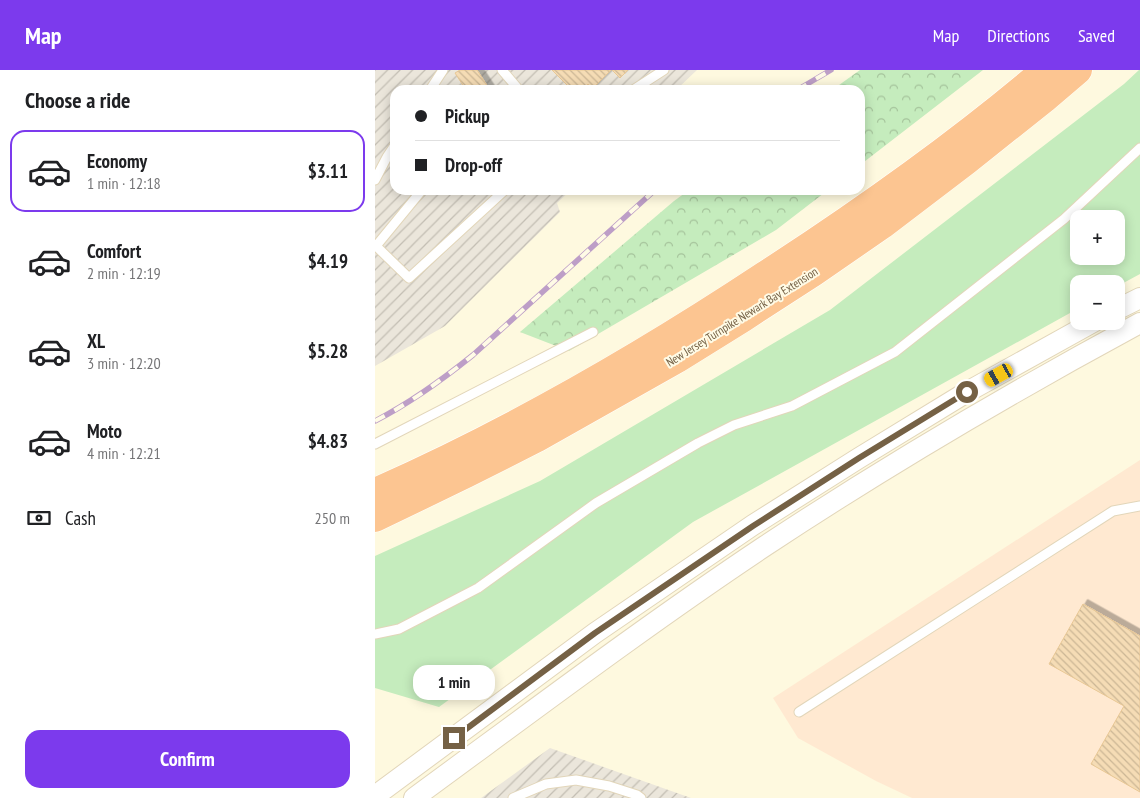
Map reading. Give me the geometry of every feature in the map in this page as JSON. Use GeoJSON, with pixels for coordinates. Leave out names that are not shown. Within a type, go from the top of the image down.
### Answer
{"type":"FeatureCollection","features":[{"type":"Feature","properties":{"kind":"highway","name":"New Jersey Turnpike Newark Bay Extension"},"geometry":{"type":"LineString","coordinates":[[375,518],[537,438],[677,359],[814,272],[946,148],[1045,70]]}},
{"type":"Feature","properties":{"kind":"highway","name":"New Jersey Turnpike Newark Bay Extension"},"geometry":{"type":"LineString","coordinates":[[375,492],[526,418],[595,380],[730,298],[966,161],[1078,70]]}},
{"type":"Feature","properties":{"kind":"highway"},"geometry":{"type":"LineString","coordinates":[[375,524],[466,474]]}},
{"type":"Feature","properties":{"kind":"street"},"geometry":{"type":"LineString","coordinates":[[1125,306],[1140,298]]}},
{"type":"Feature","properties":{"kind":"street"},"geometry":{"type":"LineString","coordinates":[[414,798],[625,643],[765,547],[869,479],[983,410],[1140,324]]}},
{"type":"Feature","properties":{"kind":"street"},"geometry":{"type":"LineString","coordinates":[[375,796],[595,633],[753,526],[967,392],[1079,330]]}},
{"type":"Feature","properties":{"kind":"lane"},"geometry":{"type":"LineString","coordinates":[[432,85],[443,70]]}},
{"type":"Feature","properties":{"kind":"lane"},"geometry":{"type":"LineString","coordinates":[[501,70],[514,85]]}},
{"type":"Feature","properties":{"kind":"lane"},"geometry":{"type":"LineString","coordinates":[[641,85],[664,70]]}},
{"type":"Feature","properties":{"kind":"lane"},"geometry":{"type":"LineString","coordinates":[[375,634],[399,629],[478,588],[596,504],[698,442],[734,425],[792,406],[895,352],[1064,219],[1140,148]]}},
{"type":"Feature","properties":{"kind":"lane"},"geometry":{"type":"LineString","coordinates":[[375,180],[390,160]]}},
{"type":"Feature","properties":{"kind":"lane"},"geometry":{"type":"LineString","coordinates":[[418,195],[376,246],[409,278],[500,195]]}},
{"type":"Feature","properties":{"kind":"lane"},"geometry":{"type":"LineString","coordinates":[[375,444],[593,332]]}},
{"type":"Feature","properties":{"kind":"lane"},"geometry":{"type":"LineString","coordinates":[[799,712],[1113,511],[1140,506]]}},
{"type":"Feature","properties":{"kind":"lane"},"geometry":{"type":"LineString","coordinates":[[513,798],[546,784],[576,780],[609,786],[641,798]]}},
{"type":"Feature","properties":{"kind":"shaded area"},"geometry":{"type":"Polygon","coordinates":[[[375,70],[697,70],[681,85],[390,85],[390,195],[566,195],[557,203],[560,212],[445,326],[375,366],[375,70]]]}},
{"type":"Feature","properties":{"kind":"shaded area"},"geometry":{"type":"Polygon","coordinates":[[[1140,460],[1140,798],[912,798],[876,781],[798,738],[773,698],[1140,460]]]}},
{"type":"Feature","properties":{"kind":"shaded area"},"geometry":{"type":"Polygon","coordinates":[[[550,748],[691,798],[481,798],[550,748]]]}},
{"type":"Feature","properties":{"kind":"green space"},"geometry":{"type":"Polygon","coordinates":[[[860,70],[983,70],[865,161],[865,85],[839,85],[860,70]]]}},
{"type":"Feature","properties":{"kind":"green space"},"geometry":{"type":"Polygon","coordinates":[[[1140,70],[1140,274],[1125,282],[1125,275],[1070,275],[1070,313],[693,522],[439,707],[375,688],[375,556],[540,481],[830,310],[1140,70]]]}},
{"type":"Feature","properties":{"kind":"green space"},"geometry":{"type":"Polygon","coordinates":[[[682,195],[822,195],[776,230],[569,351],[520,332],[682,195]]]}},
{"type":"Feature","properties":{"kind":"building"},"geometry":{"type":"Polygon","coordinates":[[[460,70],[477,70],[487,85],[463,85],[455,73],[460,70]]]}},
{"type":"Feature","properties":{"kind":"building"},"geometry":{"type":"Polygon","coordinates":[[[552,70],[611,70],[596,85],[567,85],[552,70]]]}},
{"type":"Feature","properties":{"kind":"building"},"geometry":{"type":"Polygon","coordinates":[[[612,70],[628,70],[620,78],[612,70]]]}},
{"type":"Feature","properties":{"kind":"building"},"geometry":{"type":"Polygon","coordinates":[[[1083,604],[1140,636],[1140,792],[1091,764],[1124,706],[1049,664],[1083,604]]]}},
{"type":"Feature","properties":{"kind":"railway"},"geometry":{"type":"LineString","coordinates":[[806,85],[831,70]]}},
{"type":"Feature","properties":{"kind":"railway"},"geometry":{"type":"LineString","coordinates":[[375,421],[426,391],[473,355],[649,195]]}},
{"type":"Feature","properties":{"kind":"route"},"geometry":{"type":"LineString","coordinates":[[454,738],[595,633],[753,526],[967,392]]}}]}
